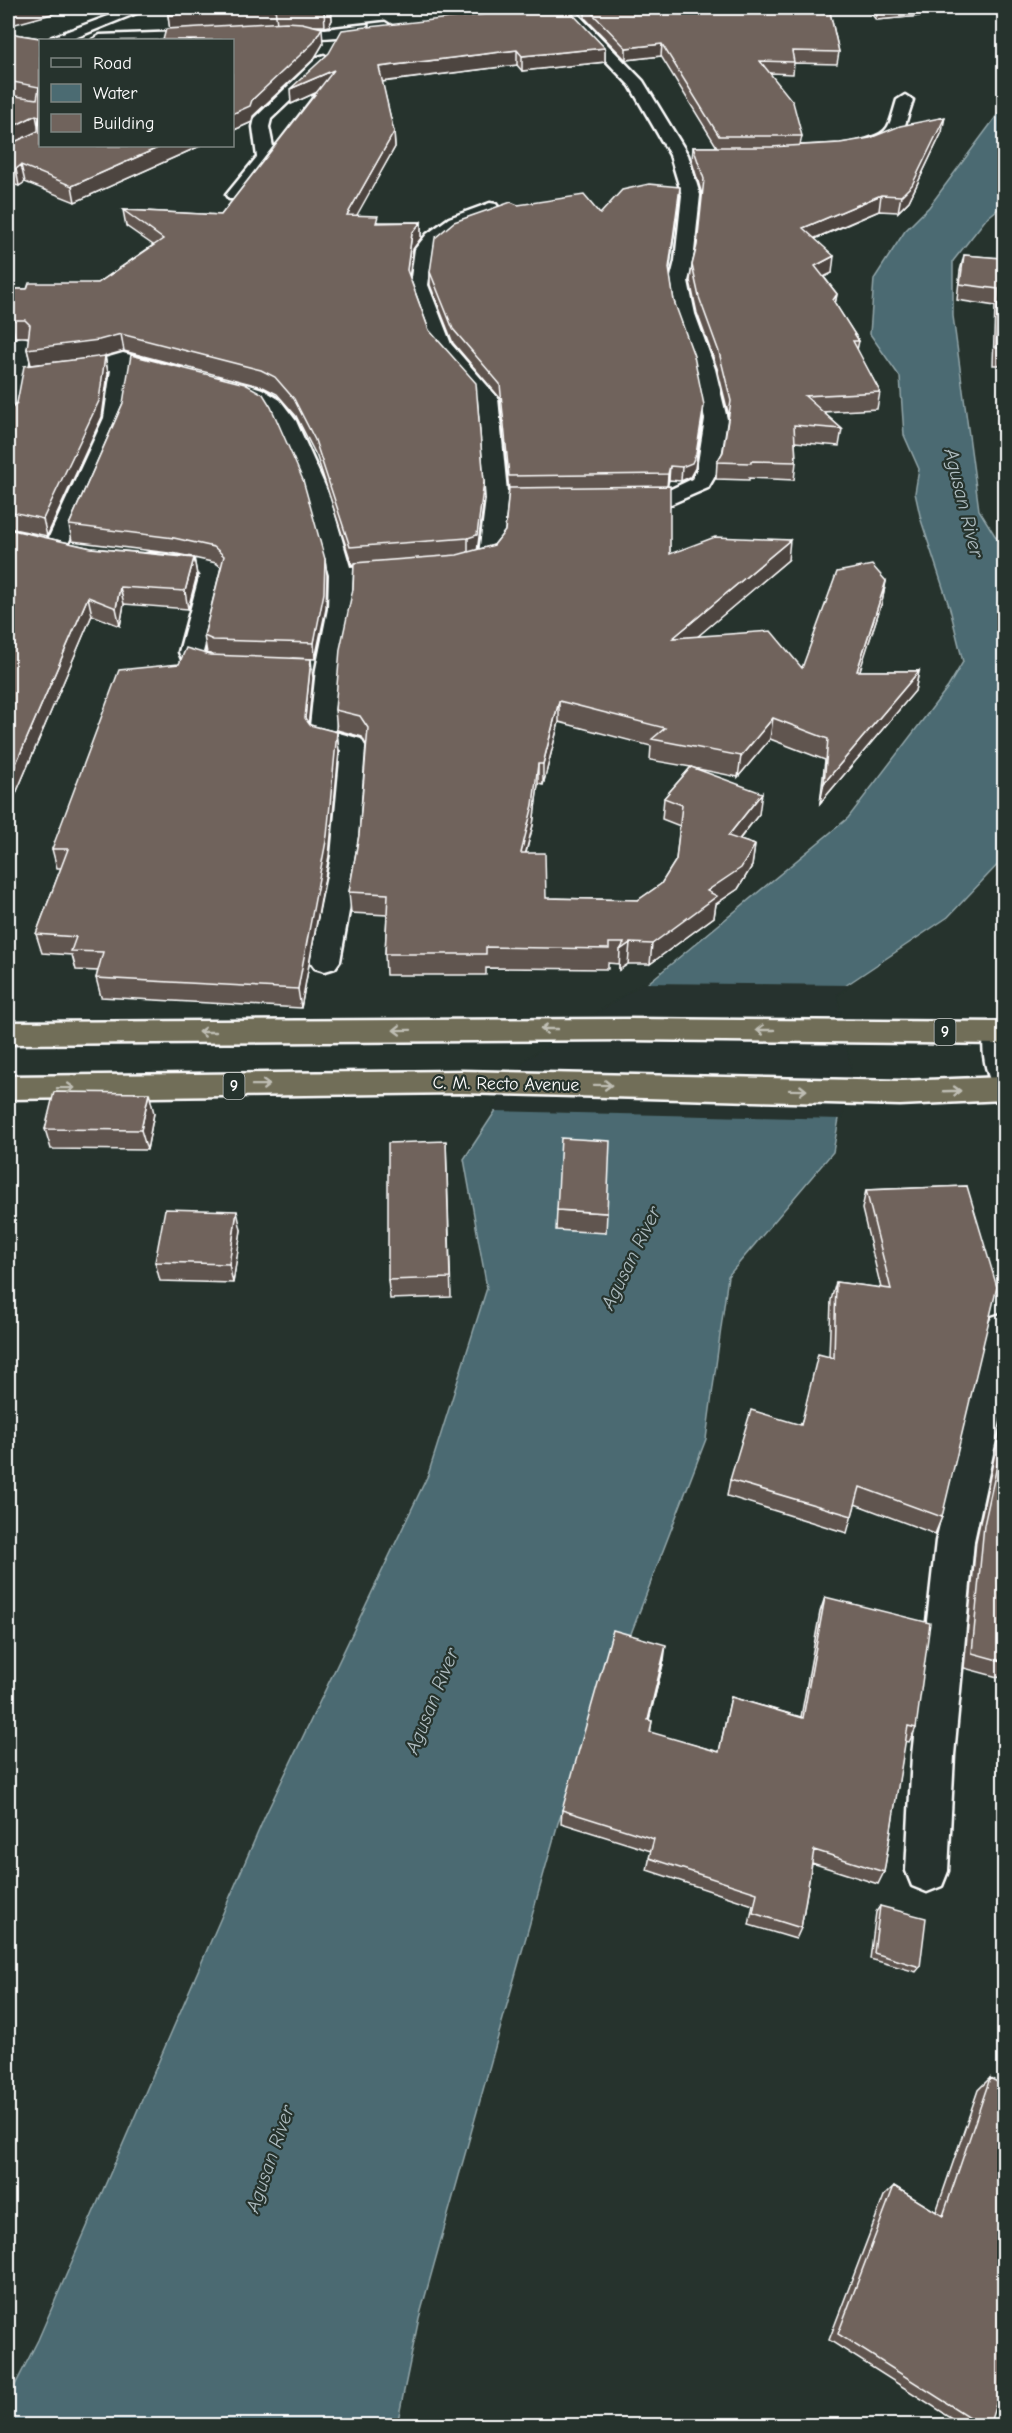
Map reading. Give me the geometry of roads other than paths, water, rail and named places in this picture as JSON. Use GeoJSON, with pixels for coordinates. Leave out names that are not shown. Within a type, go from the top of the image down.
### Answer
{"type":"FeatureCollection","features":[{"type":"Feature","properties":{"kind":"highway","name":"9"},"geometry":{"type":"LineString","coordinates":[[8,1033],[460,1028],[886,1030],[1001,1033]]}},
{"type":"Feature","properties":{"kind":"highway","name":"C. M. Recto Avenue"},"geometry":{"type":"LineString","coordinates":[[8,1088],[461,1082],[900,1093],[1005,1089]]}},
{"type":"Feature","properties":{"kind":"street"},"geometry":{"type":"LineString","coordinates":[[60,39],[141,8]]}},
{"type":"Feature","properties":{"kind":"street"},"geometry":{"type":"LineString","coordinates":[[556,11],[586,10]]}},
{"type":"Feature","properties":{"kind":"street"},"geometry":{"type":"LineString","coordinates":[[556,11],[637,84],[679,155],[691,195],[684,261],[679,281],[685,314],[705,369],[716,418],[708,469],[700,483],[671,497],[611,499]]}},
{"type":"Feature","properties":{"kind":"street"},"geometry":{"type":"LineString","coordinates":[[294,15],[263,29],[304,30],[325,34],[401,26]]}},
{"type":"Feature","properties":{"kind":"street"},"geometry":{"type":"LineString","coordinates":[[122,39],[229,34]]}},
{"type":"Feature","properties":{"kind":"street"},"geometry":{"type":"LineString","coordinates":[[235,195],[266,157],[261,127],[263,118],[322,63],[334,42],[325,34]]}},
{"type":"Feature","properties":{"kind":"street"},"geometry":{"type":"LineString","coordinates":[[847,148],[891,140],[897,133],[905,100]]}},
{"type":"Feature","properties":{"kind":"street"},"geometry":{"type":"LineString","coordinates":[[679,155],[702,154]]}},
{"type":"Feature","properties":{"kind":"street"},"geometry":{"type":"LineString","coordinates":[[436,568],[472,565],[490,556],[497,499],[488,398],[442,346],[419,285],[424,249],[433,238],[455,222],[490,208]]}},
{"type":"Feature","properties":{"kind":"street"},"geometry":{"type":"LineString","coordinates":[[8,420],[15,397],[14,376],[22,343]]}},
{"type":"Feature","properties":{"kind":"street"},"geometry":{"type":"LineString","coordinates":[[14,376],[105,365],[123,359],[255,393],[273,404],[279,412],[318,495],[327,534],[341,575],[340,609],[317,668],[322,736],[352,745],[354,749],[345,855],[326,962]]}},
{"type":"Feature","properties":{"kind":"street"},"geometry":{"type":"LineString","coordinates":[[55,548],[114,418],[123,359]]}},
{"type":"Feature","properties":{"kind":"street"},"geometry":{"type":"LineString","coordinates":[[497,499],[575,499]]}},
{"type":"Feature","properties":{"kind":"street"},"geometry":{"type":"LineString","coordinates":[[128,558],[182,563],[212,570],[191,652],[193,659],[213,665],[247,666]]}},
{"type":"Feature","properties":{"kind":"street"},"geometry":{"type":"LineString","coordinates":[[341,575],[412,570]]}},
{"type":"Feature","properties":{"kind":"street"},"geometry":{"type":"LineString","coordinates":[[1001,1033],[1005,1078]]}},
{"type":"Feature","properties":{"kind":"street"},"geometry":{"type":"LineString","coordinates":[[927,1870],[933,1755],[955,1541],[1005,1327]]}},
{"type":"Feature","properties":{"kind":"water","name":"Agusan River"},"geometry":{"type":"Polygon","coordinates":[[[1004,106],[1004,204],[986,219],[953,261],[953,316],[979,510],[1004,550],[1004,858],[948,917],[833,994],[848,1069],[833,1152],[728,1276],[706,1439],[558,1823],[419,2318],[397,2425],[8,2425],[8,2399],[38,2340],[265,1816],[428,1475],[487,1288],[464,1159],[527,1063],[642,988],[848,818],[948,687],[963,662],[950,609],[921,520],[915,493],[919,469],[904,435],[900,377],[870,334],[874,279],[905,231],[929,207],[1004,106]]]}}]}
